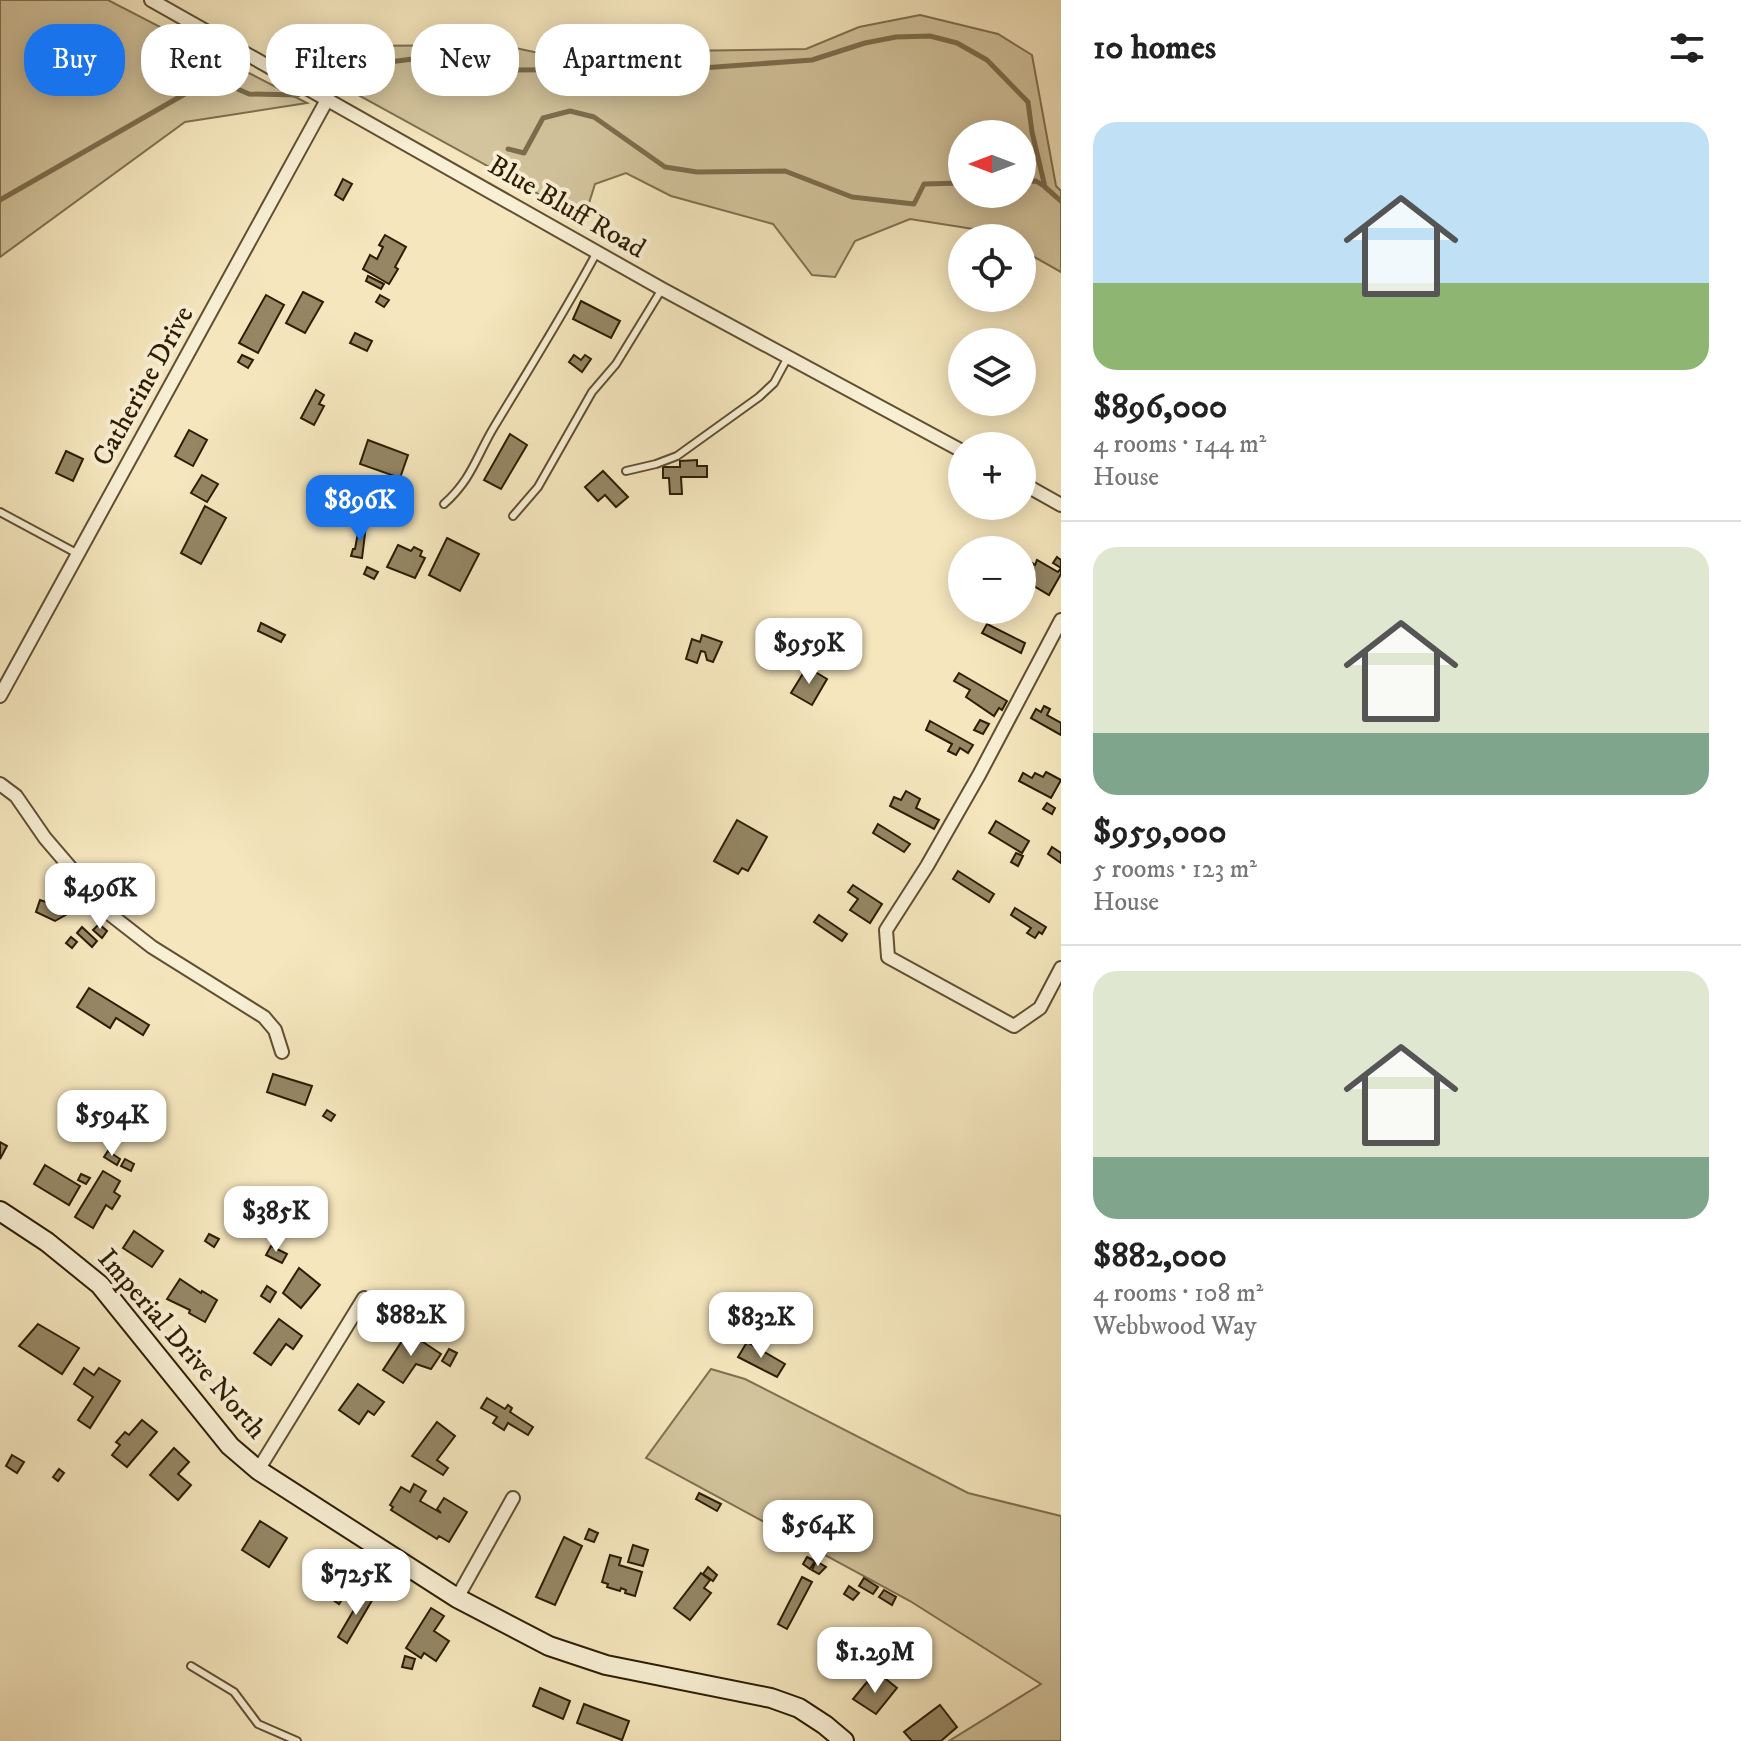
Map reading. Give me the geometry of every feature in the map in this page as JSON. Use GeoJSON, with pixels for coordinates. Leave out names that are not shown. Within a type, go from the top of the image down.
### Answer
{"type":"FeatureCollection","features":[{"type":"Feature","properties":{"kind":"street","name":"Blue Bluff Road"},"geometry":{"type":"LineString","coordinates":[[151,0],[662,289],[948,443]]}},
{"type":"Feature","properties":{"kind":"street","name":"Catherine Drive"},"geometry":{"type":"LineString","coordinates":[[0,696],[328,98]]}},
{"type":"Feature","properties":{"kind":"street"},"geometry":{"type":"LineString","coordinates":[[1036,491],[1061,505]]}},
{"type":"Feature","properties":{"kind":"street"},"geometry":{"type":"LineString","coordinates":[[1061,620],[979,775],[886,930],[888,957],[1014,1026],[1040,1008],[1061,968]]}},
{"type":"Feature","properties":{"kind":"street"},"geometry":{"type":"LineString","coordinates":[[0,784],[16,796],[45,838],[111,915],[152,947],[264,1017],[275,1030],[282,1052]]}},
{"type":"Feature","properties":{"kind":"street","name":"Imperial Drive North"},"geometry":{"type":"LineString","coordinates":[[0,1211],[47,1242],[100,1285],[230,1446],[258,1470],[457,1598],[549,1646],[606,1665],[771,1698],[799,1708],[844,1741]]}},
{"type":"Feature","properties":{"kind":"street"},"geometry":{"type":"LineString","coordinates":[[258,1470],[364,1298]]}},
{"type":"Feature","properties":{"kind":"street"},"geometry":{"type":"LineString","coordinates":[[457,1598],[513,1498]]}},
{"type":"Feature","properties":{"kind":"lane"},"geometry":{"type":"LineString","coordinates":[[444,504],[470,476],[492,430],[526,378],[597,252]]}},
{"type":"Feature","properties":{"kind":"lane"},"geometry":{"type":"LineString","coordinates":[[513,516],[538,487],[592,392],[616,364],[662,289]]}},
{"type":"Feature","properties":{"kind":"lane"},"geometry":{"type":"LineString","coordinates":[[626,471],[677,456],[759,397],[774,383],[788,357]]}},
{"type":"Feature","properties":{"kind":"lane"},"geometry":{"type":"LineString","coordinates":[[0,512],[78,554]]}},
{"type":"Feature","properties":{"kind":"lane"},"geometry":{"type":"LineString","coordinates":[[191,1666],[234,1692],[258,1724],[297,1741]]}},
{"type":"Feature","properties":{"kind":"shaded area"},"geometry":{"type":"Polygon","coordinates":[[[0,0],[108,0],[154,24],[141,24],[141,96],[250,96],[250,73],[266,82],[266,96],[293,96],[307,103],[185,122],[0,257],[0,0]]]}},
{"type":"Feature","properties":{"kind":"shaded area"},"geometry":{"type":"Polygon","coordinates":[[[920,15],[998,34],[1032,55],[1056,186],[1061,191],[1061,272],[1036,258],[1036,224],[948,225],[910,219],[855,241],[835,277],[812,275],[773,224],[671,196],[626,173],[595,184],[584,219],[360,96],[395,96],[395,46],[411,46],[411,96],[519,96],[519,49],[535,52],[535,96],[710,96],[710,50],[806,49],[859,27],[920,15]]]}},
{"type":"Feature","properties":{"kind":"shaded area"},"geometry":{"type":"Polygon","coordinates":[[[711,1369],[745,1379],[968,1493],[1061,1516],[1061,1741],[949,1741],[1041,1684],[910,1601],[646,1458],[711,1369]]]}},
{"type":"Feature","properties":{"kind":"building"},"geometry":{"type":"Polygon","coordinates":[[[343,179],[352,184],[343,200],[335,195],[343,179]]]}},
{"type":"Feature","properties":{"kind":"building"},"geometry":{"type":"Polygon","coordinates":[[[385,235],[406,247],[389,284],[363,269],[370,255],[377,259],[383,247],[379,245],[385,235]]]}},
{"type":"Feature","properties":{"kind":"building"},"geometry":{"type":"Polygon","coordinates":[[[368,276],[384,284],[381,289],[366,281],[368,276]]]}},
{"type":"Feature","properties":{"kind":"building"},"geometry":{"type":"Polygon","coordinates":[[[303,292],[323,302],[305,333],[286,323],[303,292]]]}},
{"type":"Feature","properties":{"kind":"building"},"geometry":{"type":"Polygon","coordinates":[[[266,295],[284,305],[258,353],[239,343],[266,295]]]}},
{"type":"Feature","properties":{"kind":"building"},"geometry":{"type":"Polygon","coordinates":[[[380,295],[389,300],[384,307],[376,302],[380,295]]]}},
{"type":"Feature","properties":{"kind":"building"},"geometry":{"type":"Polygon","coordinates":[[[581,301],[620,321],[611,338],[573,319],[581,301]]]}},
{"type":"Feature","properties":{"kind":"building"},"geometry":{"type":"Polygon","coordinates":[[[355,333],[372,341],[367,351],[350,343],[355,333]]]}},
{"type":"Feature","properties":{"kind":"building"},"geometry":{"type":"Polygon","coordinates":[[[242,355],[253,360],[248,368],[238,362],[242,355]]]}},
{"type":"Feature","properties":{"kind":"building"},"geometry":{"type":"Polygon","coordinates":[[[574,355],[581,360],[585,355],[591,359],[582,372],[569,362],[574,355]]]}},
{"type":"Feature","properties":{"kind":"building"},"geometry":{"type":"Polygon","coordinates":[[[316,390],[324,395],[319,404],[324,406],[314,425],[301,418],[316,390]]]}},
{"type":"Feature","properties":{"kind":"building"},"geometry":{"type":"Polygon","coordinates":[[[189,430],[207,440],[193,466],[175,456],[189,430]]]}},
{"type":"Feature","properties":{"kind":"building"},"geometry":{"type":"Polygon","coordinates":[[[510,434],[527,445],[501,489],[484,480],[510,434]]]}},
{"type":"Feature","properties":{"kind":"building"},"geometry":{"type":"Polygon","coordinates":[[[368,440],[408,455],[400,478],[360,464],[368,440]]]}},
{"type":"Feature","properties":{"kind":"building"},"geometry":{"type":"Polygon","coordinates":[[[66,451],[83,459],[73,481],[56,473],[66,451]]]}},
{"type":"Feature","properties":{"kind":"building"},"geometry":{"type":"Polygon","coordinates":[[[697,460],[697,466],[707,466],[707,477],[681,477],[682,494],[670,494],[669,478],[663,478],[663,467],[680,467],[680,461],[697,460]]]}},
{"type":"Feature","properties":{"kind":"building"},"geometry":{"type":"Polygon","coordinates":[[[603,471],[628,497],[616,507],[605,495],[598,501],[585,487],[603,471]]]}},
{"type":"Feature","properties":{"kind":"building"},"geometry":{"type":"Polygon","coordinates":[[[202,475],[218,484],[207,502],[191,493],[202,475]]]}},
{"type":"Feature","properties":{"kind":"building"},"geometry":{"type":"Polygon","coordinates":[[[357,492],[365,495],[361,505],[353,502],[357,492]]]}},
{"type":"Feature","properties":{"kind":"building"},"geometry":{"type":"Polygon","coordinates":[[[205,506],[226,518],[201,564],[181,553],[205,506]]]}},
{"type":"Feature","properties":{"kind":"building"},"geometry":{"type":"Polygon","coordinates":[[[366,526],[362,558],[351,556],[359,527],[366,526]]]}},
{"type":"Feature","properties":{"kind":"building"},"geometry":{"type":"Polygon","coordinates":[[[447,538],[479,554],[460,591],[429,575],[447,538]]]}},
{"type":"Feature","properties":{"kind":"building"},"geometry":{"type":"Polygon","coordinates":[[[398,545],[411,551],[414,547],[422,551],[420,556],[425,558],[415,578],[387,567],[398,545]]]}},
{"type":"Feature","properties":{"kind":"building"},"geometry":{"type":"Polygon","coordinates":[[[1057,557],[1061,560],[1061,568],[1053,563],[1057,557]]]}},
{"type":"Feature","properties":{"kind":"building"},"geometry":{"type":"Polygon","coordinates":[[[1037,560],[1058,572],[1061,568],[1061,574],[1049,595],[1036,587],[1037,560]]]}},
{"type":"Feature","properties":{"kind":"building"},"geometry":{"type":"Polygon","coordinates":[[[367,567],[378,572],[374,579],[364,574],[367,567]]]}},
{"type":"Feature","properties":{"kind":"building"},"geometry":{"type":"Polygon","coordinates":[[[261,623],[285,635],[281,642],[258,631],[261,623]]]}},
{"type":"Feature","properties":{"kind":"building"},"geometry":{"type":"Polygon","coordinates":[[[987,624],[1025,643],[1021,653],[982,633],[987,624]]]}},
{"type":"Feature","properties":{"kind":"building"},"geometry":{"type":"Polygon","coordinates":[[[702,635],[722,642],[713,662],[707,660],[705,652],[701,651],[697,663],[686,659],[692,639],[700,642],[702,635]]]}},
{"type":"Feature","properties":{"kind":"building"},"geometry":{"type":"Polygon","coordinates":[[[807,667],[827,679],[812,705],[791,693],[807,667]]]}},
{"type":"Feature","properties":{"kind":"building"},"geometry":{"type":"Polygon","coordinates":[[[959,673],[1007,701],[1002,710],[999,708],[994,716],[966,697],[970,690],[954,681],[959,673]]]}},
{"type":"Feature","properties":{"kind":"building"},"geometry":{"type":"Polygon","coordinates":[[[1044,706],[1050,709],[1047,715],[1061,723],[1061,735],[1031,718],[1036,709],[1041,712],[1044,706]]]}},
{"type":"Feature","properties":{"kind":"building"},"geometry":{"type":"Polygon","coordinates":[[[980,720],[989,724],[983,734],[974,730],[980,720]]]}},
{"type":"Feature","properties":{"kind":"building"},"geometry":{"type":"Polygon","coordinates":[[[930,721],[973,745],[968,753],[960,748],[956,755],[948,751],[952,744],[926,730],[930,721]]]}},
{"type":"Feature","properties":{"kind":"building"},"geometry":{"type":"Polygon","coordinates":[[[1046,772],[1061,780],[1051,798],[1019,781],[1023,773],[1032,778],[1035,773],[1043,777],[1046,772]]]}},
{"type":"Feature","properties":{"kind":"building"},"geometry":{"type":"Polygon","coordinates":[[[906,791],[920,799],[916,808],[939,820],[934,829],[890,806],[894,797],[901,800],[906,791]]]}},
{"type":"Feature","properties":{"kind":"building"},"geometry":{"type":"Polygon","coordinates":[[[1047,803],[1055,808],[1052,814],[1043,809],[1047,803]]]}},
{"type":"Feature","properties":{"kind":"building"},"geometry":{"type":"Polygon","coordinates":[[[737,820],[767,837],[748,871],[742,868],[738,874],[714,861],[737,820]]]}},
{"type":"Feature","properties":{"kind":"building"},"geometry":{"type":"Polygon","coordinates":[[[996,821],[1029,841],[1022,853],[989,833],[996,821]]]}},
{"type":"Feature","properties":{"kind":"building"},"geometry":{"type":"Polygon","coordinates":[[[878,824],[910,844],[904,852],[873,833],[878,824]]]}},
{"type":"Feature","properties":{"kind":"building"},"geometry":{"type":"Polygon","coordinates":[[[1052,847],[1061,853],[1061,863],[1048,854],[1052,847]]]}},
{"type":"Feature","properties":{"kind":"building"},"geometry":{"type":"Polygon","coordinates":[[[1016,853],[1023,856],[1018,866],[1011,862],[1016,853]]]}},
{"type":"Feature","properties":{"kind":"building"},"geometry":{"type":"Polygon","coordinates":[[[958,871],[994,894],[989,902],[953,879],[958,871]]]}},
{"type":"Feature","properties":{"kind":"building"},"geometry":{"type":"Polygon","coordinates":[[[853,885],[882,904],[870,923],[850,910],[858,899],[848,892],[853,885]]]}},
{"type":"Feature","properties":{"kind":"building"},"geometry":{"type":"Polygon","coordinates":[[[78,887],[83,897],[76,901],[80,907],[55,921],[36,912],[40,900],[49,903],[78,887]]]}},
{"type":"Feature","properties":{"kind":"building"},"geometry":{"type":"Polygon","coordinates":[[[1015,908],[1046,927],[1042,934],[1039,932],[1035,938],[1027,933],[1031,928],[1011,915],[1015,908]]]}},
{"type":"Feature","properties":{"kind":"building"},"geometry":{"type":"Polygon","coordinates":[[[819,915],[847,934],[842,941],[814,922],[819,915]]]}},
{"type":"Feature","properties":{"kind":"building"},"geometry":{"type":"Polygon","coordinates":[[[99,924],[107,931],[102,938],[93,930],[99,924]]]}},
{"type":"Feature","properties":{"kind":"building"},"geometry":{"type":"Polygon","coordinates":[[[82,927],[97,941],[92,947],[77,933],[82,927]]]}},
{"type":"Feature","properties":{"kind":"building"},"geometry":{"type":"Polygon","coordinates":[[[71,937],[77,942],[72,948],[66,943],[71,937]]]}},
{"type":"Feature","properties":{"kind":"building"},"geometry":{"type":"Polygon","coordinates":[[[89,988],[149,1025],[143,1035],[116,1018],[110,1028],[77,1007],[89,988]]]}},
{"type":"Feature","properties":{"kind":"building"},"geometry":{"type":"Polygon","coordinates":[[[273,1074],[312,1086],[305,1105],[267,1092],[273,1074]]]}},
{"type":"Feature","properties":{"kind":"building"},"geometry":{"type":"Polygon","coordinates":[[[327,1110],[335,1115],[331,1121],[323,1116],[327,1110]]]}},
{"type":"Feature","properties":{"kind":"building"},"geometry":{"type":"Polygon","coordinates":[[[0,1142],[7,1146],[0,1159],[0,1142]]]}},
{"type":"Feature","properties":{"kind":"building"},"geometry":{"type":"Polygon","coordinates":[[[108,1151],[120,1159],[117,1165],[104,1157],[108,1151]]]}},
{"type":"Feature","properties":{"kind":"building"},"geometry":{"type":"Polygon","coordinates":[[[125,1159],[134,1164],[131,1171],[121,1166],[125,1159]]]}},
{"type":"Feature","properties":{"kind":"building"},"geometry":{"type":"Polygon","coordinates":[[[45,1165],[80,1186],[69,1205],[34,1184],[45,1165]]]}},
{"type":"Feature","properties":{"kind":"building"},"geometry":{"type":"Polygon","coordinates":[[[103,1171],[120,1181],[114,1192],[120,1196],[112,1209],[106,1205],[93,1228],[75,1217],[103,1171]]]}},
{"type":"Feature","properties":{"kind":"building"},"geometry":{"type":"Polygon","coordinates":[[[81,1174],[90,1178],[86,1184],[78,1180],[81,1174]]]}},
{"type":"Feature","properties":{"kind":"building"},"geometry":{"type":"Polygon","coordinates":[[[134,1231],[163,1251],[152,1267],[123,1248],[134,1231]]]}},
{"type":"Feature","properties":{"kind":"building"},"geometry":{"type":"Polygon","coordinates":[[[209,1234],[219,1239],[214,1247],[205,1241],[209,1234]]]}},
{"type":"Feature","properties":{"kind":"building"},"geometry":{"type":"Polygon","coordinates":[[[271,1246],[287,1254],[282,1263],[266,1255],[271,1246]]]}},
{"type":"Feature","properties":{"kind":"building"},"geometry":{"type":"Polygon","coordinates":[[[299,1268],[320,1285],[301,1308],[283,1293],[299,1268]]]}},
{"type":"Feature","properties":{"kind":"building"},"geometry":{"type":"Polygon","coordinates":[[[180,1279],[217,1300],[205,1322],[189,1313],[190,1310],[167,1299],[180,1279]]]}},
{"type":"Feature","properties":{"kind":"building"},"geometry":{"type":"Polygon","coordinates":[[[267,1286],[276,1292],[270,1302],[261,1296],[267,1286]]]}},
{"type":"Feature","properties":{"kind":"building"},"geometry":{"type":"Polygon","coordinates":[[[279,1319],[302,1336],[293,1349],[286,1344],[271,1365],[254,1353],[279,1319]]]}},
{"type":"Feature","properties":{"kind":"building"},"geometry":{"type":"Polygon","coordinates":[[[38,1324],[79,1348],[62,1374],[19,1346],[38,1324]]]}},
{"type":"Feature","properties":{"kind":"building"},"geometry":{"type":"Polygon","coordinates":[[[408,1332],[441,1354],[431,1369],[416,1364],[403,1383],[383,1370],[408,1332]]]}},
{"type":"Feature","properties":{"kind":"building"},"geometry":{"type":"Polygon","coordinates":[[[747,1342],[785,1364],[777,1377],[738,1357],[747,1342]]]}},
{"type":"Feature","properties":{"kind":"building"},"geometry":{"type":"Polygon","coordinates":[[[449,1349],[457,1353],[450,1366],[442,1361],[449,1349]]]}},
{"type":"Feature","properties":{"kind":"building"},"geometry":{"type":"Polygon","coordinates":[[[84,1368],[94,1375],[99,1368],[120,1381],[90,1428],[78,1420],[93,1397],[74,1384],[84,1368]]]}},
{"type":"Feature","properties":{"kind":"building"},"geometry":{"type":"Polygon","coordinates":[[[358,1384],[384,1402],[374,1415],[368,1411],[359,1424],[339,1410],[358,1384]]]}},
{"type":"Feature","properties":{"kind":"building"},"geometry":{"type":"Polygon","coordinates":[[[487,1398],[505,1409],[508,1405],[512,1408],[510,1412],[533,1427],[528,1435],[508,1423],[504,1430],[493,1423],[497,1417],[481,1408],[487,1398]]]}},
{"type":"Feature","properties":{"kind":"building"},"geometry":{"type":"Polygon","coordinates":[[[142,1420],[157,1432],[127,1467],[112,1455],[120,1445],[116,1442],[125,1432],[129,1435],[142,1420]]]}},
{"type":"Feature","properties":{"kind":"building"},"geometry":{"type":"Polygon","coordinates":[[[437,1422],[455,1436],[437,1460],[448,1468],[443,1475],[412,1456],[437,1422]]]}},
{"type":"Feature","properties":{"kind":"building"},"geometry":{"type":"Polygon","coordinates":[[[174,1448],[189,1462],[178,1474],[191,1485],[178,1500],[150,1475],[174,1448]]]}},
{"type":"Feature","properties":{"kind":"building"},"geometry":{"type":"Polygon","coordinates":[[[12,1455],[24,1462],[17,1473],[6,1466],[12,1455]]]}},
{"type":"Feature","properties":{"kind":"building"},"geometry":{"type":"Polygon","coordinates":[[[59,1469],[64,1473],[58,1481],[53,1477],[59,1469]]]}},
{"type":"Feature","properties":{"kind":"building"},"geometry":{"type":"Polygon","coordinates":[[[414,1484],[426,1491],[420,1501],[441,1513],[437,1509],[444,1498],[467,1512],[449,1542],[439,1536],[437,1539],[391,1510],[393,1507],[390,1505],[401,1487],[410,1492],[414,1484]]]}},
{"type":"Feature","properties":{"kind":"building"},"geometry":{"type":"Polygon","coordinates":[[[699,1493],[721,1504],[717,1511],[696,1499],[699,1493]]]}},
{"type":"Feature","properties":{"kind":"building"},"geometry":{"type":"Polygon","coordinates":[[[260,1521],[287,1538],[269,1567],[242,1550],[260,1521]]]}},
{"type":"Feature","properties":{"kind":"building"},"geometry":{"type":"Polygon","coordinates":[[[589,1529],[598,1533],[594,1542],[585,1539],[589,1529]]]}},
{"type":"Feature","properties":{"kind":"building"},"geometry":{"type":"Polygon","coordinates":[[[564,1537],[582,1546],[555,1605],[536,1597],[564,1537]]]}},
{"type":"Feature","properties":{"kind":"building"},"geometry":{"type":"Polygon","coordinates":[[[633,1545],[648,1550],[643,1566],[628,1562],[633,1545]]]}},
{"type":"Feature","properties":{"kind":"building"},"geometry":{"type":"Polygon","coordinates":[[[610,1555],[621,1558],[619,1565],[642,1572],[635,1596],[621,1588],[620,1591],[607,1587],[608,1584],[602,1582],[610,1555]]]}},
{"type":"Feature","properties":{"kind":"building"},"geometry":{"type":"Polygon","coordinates":[[[807,1557],[815,1561],[810,1569],[803,1564],[807,1557]]]}},
{"type":"Feature","properties":{"kind":"building"},"geometry":{"type":"Polygon","coordinates":[[[816,1561],[826,1567],[819,1574],[812,1570],[816,1561]]]}},
{"type":"Feature","properties":{"kind":"building"},"geometry":{"type":"Polygon","coordinates":[[[329,1562],[341,1570],[337,1575],[352,1584],[339,1604],[334,1598],[312,1588],[329,1562]]]}},
{"type":"Feature","properties":{"kind":"building"},"geometry":{"type":"Polygon","coordinates":[[[708,1567],[717,1575],[713,1581],[703,1574],[708,1567]]]}},
{"type":"Feature","properties":{"kind":"building"},"geometry":{"type":"Polygon","coordinates":[[[701,1573],[710,1580],[704,1588],[711,1593],[690,1620],[674,1608],[701,1573]]]}},
{"type":"Feature","properties":{"kind":"building"},"geometry":{"type":"Polygon","coordinates":[[[802,1577],[812,1582],[787,1629],[778,1624],[802,1577]]]}},
{"type":"Feature","properties":{"kind":"building"},"geometry":{"type":"Polygon","coordinates":[[[864,1578],[878,1587],[873,1594],[859,1586],[864,1578]]]}},
{"type":"Feature","properties":{"kind":"building"},"geometry":{"type":"Polygon","coordinates":[[[849,1586],[859,1593],[853,1600],[844,1594],[849,1586]]]}},
{"type":"Feature","properties":{"kind":"building"},"geometry":{"type":"Polygon","coordinates":[[[884,1590],[896,1597],[892,1605],[879,1597],[884,1590]]]}},
{"type":"Feature","properties":{"kind":"building"},"geometry":{"type":"Polygon","coordinates":[[[365,1591],[374,1597],[347,1643],[338,1637],[365,1591]]]}},
{"type":"Feature","properties":{"kind":"building"},"geometry":{"type":"Polygon","coordinates":[[[431,1608],[444,1616],[434,1631],[449,1641],[436,1661],[424,1653],[421,1658],[406,1648],[431,1608]]]}},
{"type":"Feature","properties":{"kind":"building"},"geometry":{"type":"Polygon","coordinates":[[[405,1656],[415,1659],[412,1669],[402,1667],[405,1656]]]}},
{"type":"Feature","properties":{"kind":"building"},"geometry":{"type":"Polygon","coordinates":[[[882,1676],[897,1688],[876,1714],[853,1699],[867,1682],[873,1687],[882,1676]]]}},
{"type":"Feature","properties":{"kind":"building"},"geometry":{"type":"Polygon","coordinates":[[[540,1688],[570,1701],[563,1719],[533,1706],[540,1688]]]}},
{"type":"Feature","properties":{"kind":"building"},"geometry":{"type":"Polygon","coordinates":[[[584,1704],[629,1721],[622,1740],[577,1723],[584,1704]]]}},
{"type":"Feature","properties":{"kind":"building"},"geometry":{"type":"Polygon","coordinates":[[[940,1705],[957,1727],[941,1741],[912,1741],[904,1732],[940,1705]]]}},
{"type":"Feature","properties":{"kind":"waterway"},"geometry":{"type":"LineString","coordinates":[[395,61],[487,60],[506,70],[688,69],[812,60],[865,43],[896,37],[930,36],[957,43],[987,60],[1028,102],[1045,187],[1061,201]]}},
{"type":"Feature","properties":{"kind":"waterway"},"geometry":{"type":"LineString","coordinates":[[0,200],[197,87],[219,81],[249,94],[266,94]]}},
{"type":"Feature","properties":{"kind":"waterway"},"geometry":{"type":"LineString","coordinates":[[508,149],[524,153],[543,118],[570,111],[594,117],[665,167],[697,172],[785,171],[852,197],[914,204],[924,184],[948,183]]}},
{"type":"Feature","properties":{"kind":"waterway"},"geometry":{"type":"LineString","coordinates":[[1036,181],[1044,186]]}}]}
